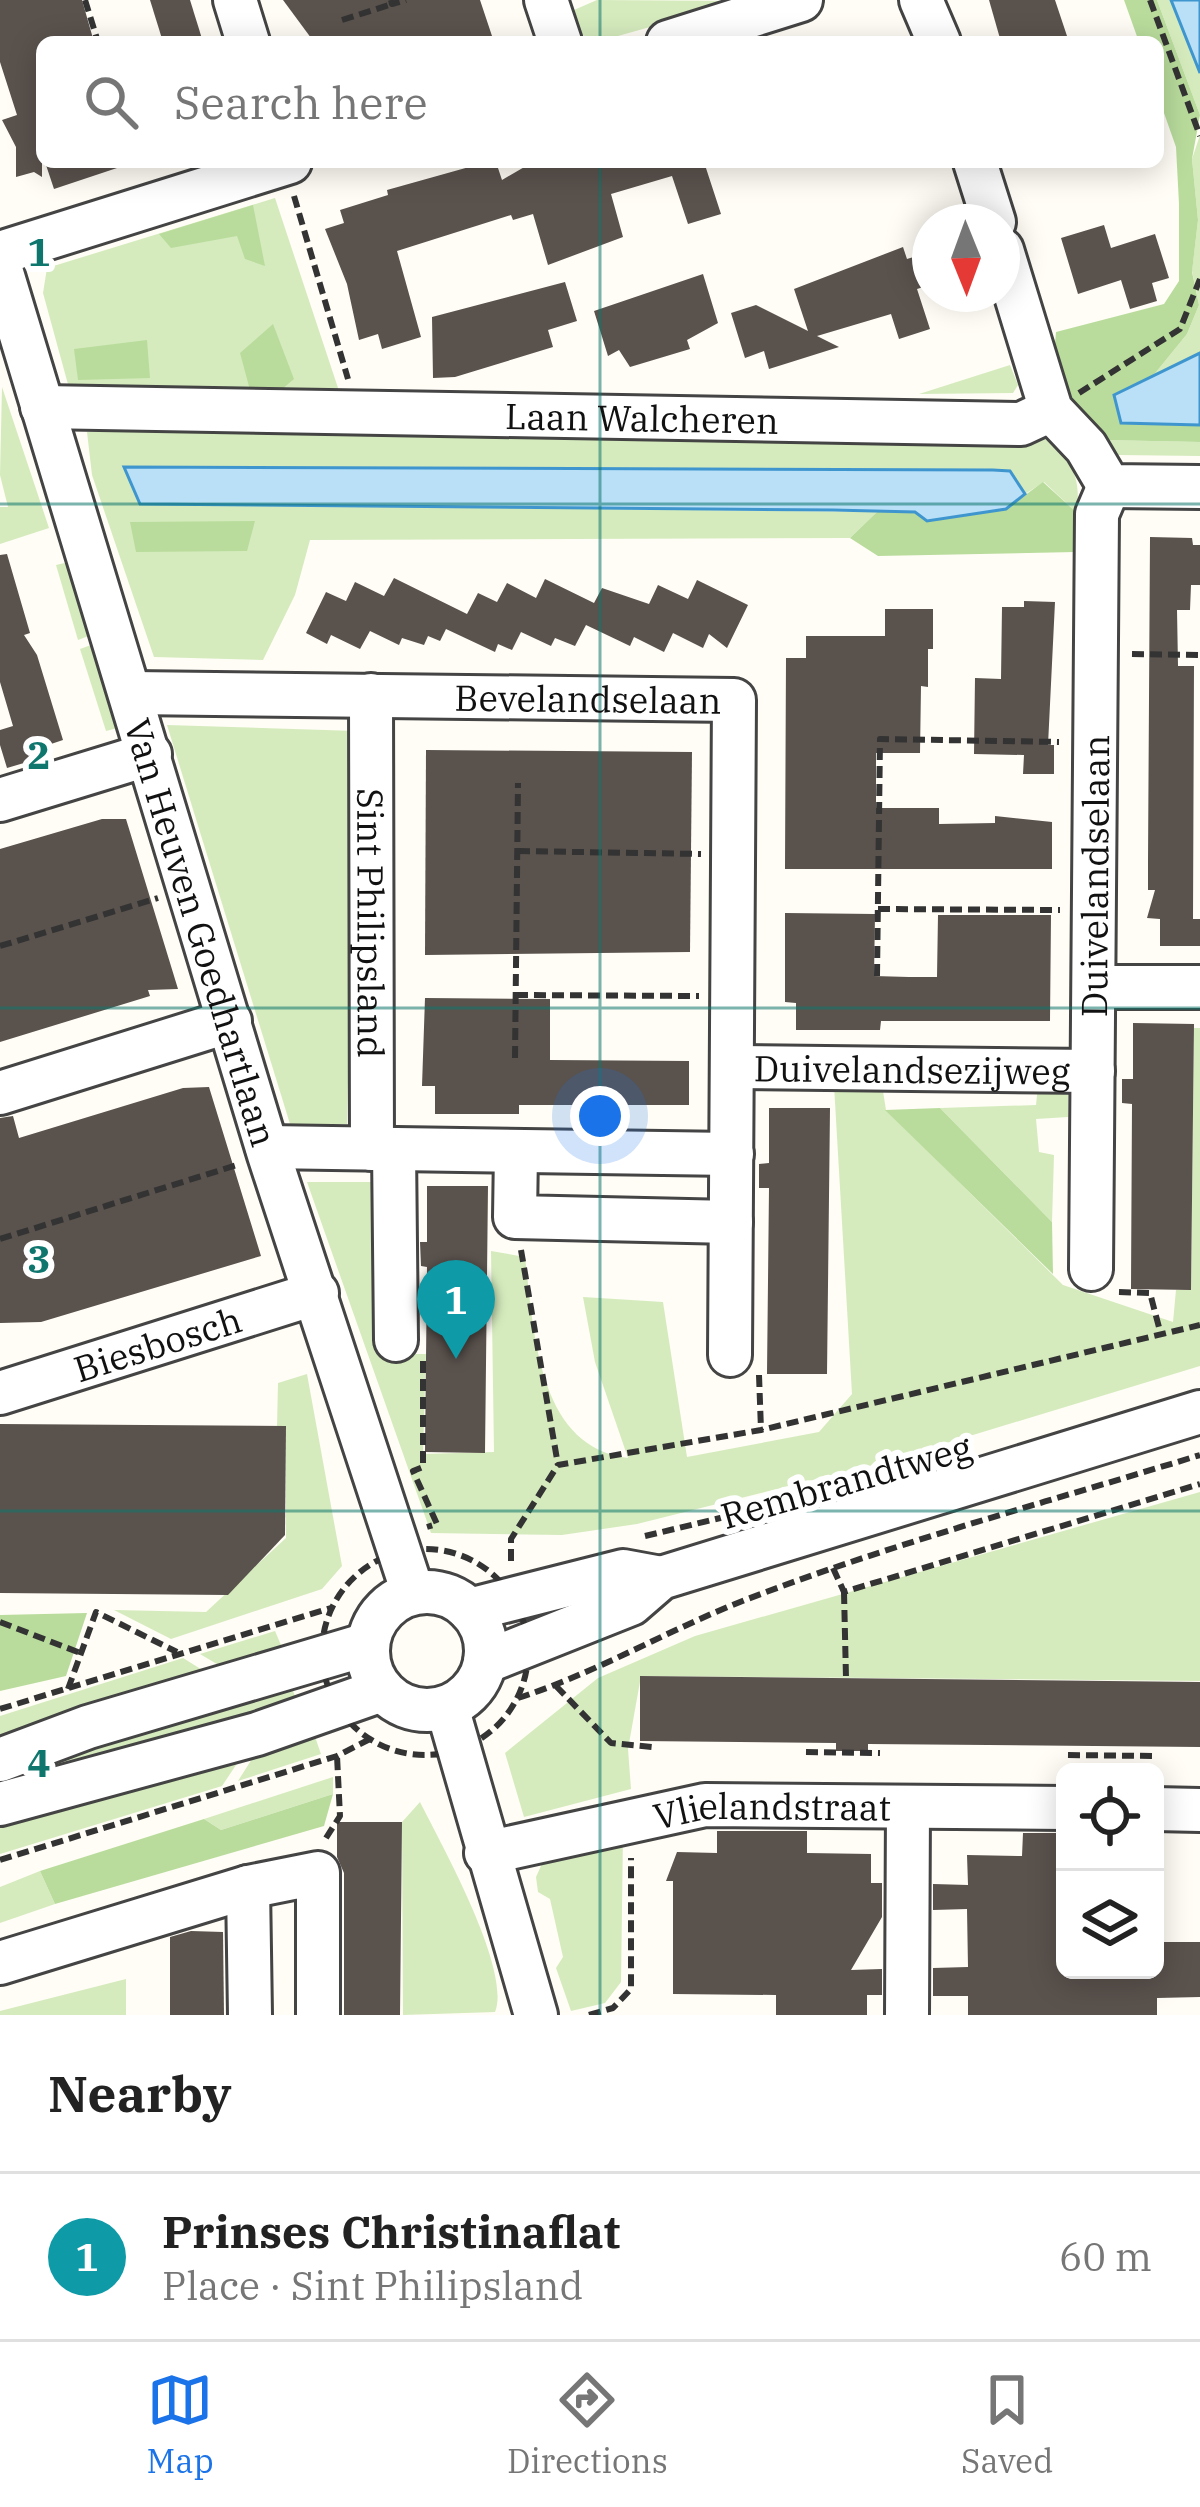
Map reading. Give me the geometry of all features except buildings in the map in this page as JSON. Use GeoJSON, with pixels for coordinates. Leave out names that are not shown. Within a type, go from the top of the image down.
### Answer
{"type":"FeatureCollection","features":[{"type":"Feature","properties":{"kind":"street"},"geometry":{"type":"LineString","coordinates":[[235,0],[246,36]]}},
{"type":"Feature","properties":{"kind":"street"},"geometry":{"type":"LineString","coordinates":[[546,0],[558,36]]}},
{"type":"Feature","properties":{"kind":"street"},"geometry":{"type":"LineString","coordinates":[[687,36],[801,0]]}},
{"type":"Feature","properties":{"kind":"street"},"geometry":{"type":"LineString","coordinates":[[921,0],[936,36]]}},
{"type":"Feature","properties":{"kind":"street"},"geometry":{"type":"LineString","coordinates":[[0,253],[270,168]]}},
{"type":"Feature","properties":{"kind":"street"},"geometry":{"type":"LineString","coordinates":[[977,168],[988,204]]}},
{"type":"Feature","properties":{"kind":"street","name":"Van Heuven Goedhartlaan"},"geometry":{"type":"LineString","coordinates":[[0,266],[268,1151],[413,1594]]}},
{"type":"Feature","properties":{"kind":"street"},"geometry":{"type":"LineString","coordinates":[[1020,309],[1051,410],[1086,446],[1109,486],[1200,487]]}},
{"type":"Feature","properties":{"kind":"street","name":"Laan Walcheren"},"geometry":{"type":"LineString","coordinates":[[42,407],[1021,424],[1051,410]]}},
{"type":"Feature","properties":{"kind":"street","name":"Duivelandselaan"},"geometry":{"type":"LineString","coordinates":[[1091,1269],[1097,514],[1109,486]]}},
{"type":"Feature","properties":{"kind":"street","name":"Bevelandselaan"},"geometry":{"type":"LineString","coordinates":[[132,693],[734,700],[730,1355]]}},
{"type":"Feature","properties":{"kind":"street","name":"Sint Philipsland"},"geometry":{"type":"LineString","coordinates":[[371,695],[383,1149],[396,1340]]}},
{"type":"Feature","properties":{"kind":"street"},"geometry":{"type":"LineString","coordinates":[[0,800],[150,754]]}},
{"type":"Feature","properties":{"kind":"street"},"geometry":{"type":"LineString","coordinates":[[1094,987],[1200,987]]}},
{"type":"Feature","properties":{"kind":"street"},"geometry":{"type":"LineString","coordinates":[[0,1093],[230,1021]]}},
{"type":"Feature","properties":{"kind":"street","name":"Duivelandsezijweg"},"geometry":{"type":"LineString","coordinates":[[732,1067],[1093,1071]]}},
{"type":"Feature","properties":{"kind":"street"},"geometry":{"type":"LineString","coordinates":[[268,1151],[732,1154]]}},
{"type":"Feature","properties":{"kind":"street"},"geometry":{"type":"LineString","coordinates":[[517,1151],[515,1217],[731,1222]]}},
{"type":"Feature","properties":{"kind":"street","name":"Biesbosch"},"geometry":{"type":"LineString","coordinates":[[0,1393],[317,1293]]}},
{"type":"Feature","properties":{"kind":"street","name":"Rembrandtweg"},"geometry":{"type":"LineString","coordinates":[[485,1662],[632,1604],[661,1578],[1200,1412]]}},
{"type":"Feature","properties":{"kind":"street","name":"Rembrandtweg"},"geometry":{"type":"LineString","coordinates":[[469,1610],[513,1581],[622,1571],[661,1578]]}},
{"type":"Feature","properties":{"kind":"street"},"geometry":{"type":"LineString","coordinates":[[433,1592],[469,1610],[480,1625],[485,1662],[465,1696],[447,1707],[424,1710],[401,1704],[382,1690],[373,1676],[368,1644],[375,1621],[391,1603],[433,1592]]}},
{"type":"Feature","properties":{"kind":"street"},"geometry":{"type":"LineString","coordinates":[[0,1760],[88,1727],[368,1644]]}},
{"type":"Feature","properties":{"kind":"street"},"geometry":{"type":"LineString","coordinates":[[0,1804],[88,1783],[382,1690]]}},
{"type":"Feature","properties":{"kind":"street"},"geometry":{"type":"LineString","coordinates":[[447,1707],[536,2015]]}},
{"type":"Feature","properties":{"kind":"street","name":"Vlielandstraat"},"geometry":{"type":"LineString","coordinates":[[486,1853],[705,1805],[1056,1808]]}},
{"type":"Feature","properties":{"kind":"street"},"geometry":{"type":"LineString","coordinates":[[907,2015],[908,1807]]}},
{"type":"Feature","properties":{"kind":"street"},"geometry":{"type":"LineString","coordinates":[[1164,1810],[1200,1810]]}},
{"type":"Feature","properties":{"kind":"street"},"geometry":{"type":"LineString","coordinates":[[0,1963],[248,1887],[318,1873],[318,2015]]}},
{"type":"Feature","properties":{"kind":"street"},"geometry":{"type":"LineString","coordinates":[[248,1887],[250,2015]]}},
{"type":"Feature","properties":{"kind":"path"},"geometry":{"type":"LineString","coordinates":[[85,0],[96,36]]}},
{"type":"Feature","properties":{"kind":"path"},"geometry":{"type":"LineString","coordinates":[[342,20],[406,0]]}},
{"type":"Feature","properties":{"kind":"path"},"geometry":{"type":"LineString","coordinates":[[1150,0],[1163,36]]}},
{"type":"Feature","properties":{"kind":"path"},"geometry":{"type":"LineString","coordinates":[[1164,38],[1200,136]]}},
{"type":"Feature","properties":{"kind":"path"},"geometry":{"type":"LineString","coordinates":[[287,168],[359,414]]}},
{"type":"Feature","properties":{"kind":"path"},"geometry":{"type":"LineString","coordinates":[[1051,410],[1180,328],[1200,279]]}},
{"type":"Feature","properties":{"kind":"path"},"geometry":{"type":"LineString","coordinates":[[1096,654],[1200,655]]}},
{"type":"Feature","properties":{"kind":"path"},"geometry":{"type":"LineString","coordinates":[[877,976],[880,739],[1096,742]]}},
{"type":"Feature","properties":{"kind":"path"},"geometry":{"type":"LineString","coordinates":[[515,1058],[518,783]]}},
{"type":"Feature","properties":{"kind":"path"},"geometry":{"type":"LineString","coordinates":[[518,851],[734,854]]}},
{"type":"Feature","properties":{"kind":"path"},"geometry":{"type":"LineString","coordinates":[[0,946],[190,888]]}},
{"type":"Feature","properties":{"kind":"path"},"geometry":{"type":"LineString","coordinates":[[878,909],[1094,910]]}},
{"type":"Feature","properties":{"kind":"path"},"geometry":{"type":"LineString","coordinates":[[516,994],[732,997]]}},
{"type":"Feature","properties":{"kind":"path"},"geometry":{"type":"LineString","coordinates":[[0,1239],[268,1151]]}},
{"type":"Feature","properties":{"kind":"path"},"geometry":{"type":"LineString","coordinates":[[396,1340],[423,1350],[423,1467],[413,1471],[437,1524],[393,1544],[331,1608],[322,1659],[337,1706],[370,1739],[425,1755],[458,1751],[501,1721],[518,1698],[529,1646],[513,1581],[511,1539],[558,1465],[515,1217]]}},
{"type":"Feature","properties":{"kind":"path"},"geometry":{"type":"LineString","coordinates":[[1091,1269],[1101,1292],[1150,1293],[1161,1335]]}},
{"type":"Feature","properties":{"kind":"path"},"geometry":{"type":"LineString","coordinates":[[558,1465],[761,1430],[1200,1324]]}},
{"type":"Feature","properties":{"kind":"path"},"geometry":{"type":"LineString","coordinates":[[518,1698],[556,1686],[640,1642],[833,1568],[1200,1455]]}},
{"type":"Feature","properties":{"kind":"path"},"geometry":{"type":"LineString","coordinates":[[844,1592],[1200,1484]]}},
{"type":"Feature","properties":{"kind":"path","name":"Rembrandtweg"},"geometry":{"type":"LineString","coordinates":[[624,1540],[758,1508]]}},
{"type":"Feature","properties":{"kind":"path"},"geometry":{"type":"LineString","coordinates":[[393,1544],[453,1553],[513,1581]]}},
{"type":"Feature","properties":{"kind":"path"},"geometry":{"type":"LineString","coordinates":[[513,1581],[534,1557]]}},
{"type":"Feature","properties":{"kind":"path"},"geometry":{"type":"LineString","coordinates":[[488,1566],[513,1581]]}},
{"type":"Feature","properties":{"kind":"path"},"geometry":{"type":"LineString","coordinates":[[833,1568],[844,1592],[846,1678]]}},
{"type":"Feature","properties":{"kind":"path"},"geometry":{"type":"LineString","coordinates":[[0,1709],[331,1608]]}},
{"type":"Feature","properties":{"kind":"path"},"geometry":{"type":"LineString","coordinates":[[68,1690],[96,1612],[181,1654]]}},
{"type":"Feature","properties":{"kind":"path"},"geometry":{"type":"LineString","coordinates":[[0,1622],[83,1654]]}},
{"type":"Feature","properties":{"kind":"path"},"geometry":{"type":"LineString","coordinates":[[556,1686],[611,1743],[652,1748]]}},
{"type":"Feature","properties":{"kind":"path"},"geometry":{"type":"LineString","coordinates":[[0,1860],[337,1756],[370,1739]]}},
{"type":"Feature","properties":{"kind":"path"},"geometry":{"type":"LineString","coordinates":[[806,1752],[880,1753]]}},
{"type":"Feature","properties":{"kind":"path"},"geometry":{"type":"LineString","coordinates":[[1068,1755],[1154,1756]]}},
{"type":"Feature","properties":{"kind":"path"},"geometry":{"type":"LineString","coordinates":[[318,1873],[328,1830],[340,1816],[337,1756]]}},
{"type":"Feature","properties":{"kind":"path"},"geometry":{"type":"LineString","coordinates":[[589,2015],[613,2008],[631,1989],[631,1820]]}},
{"type":"Feature","properties":{"kind":"green space"},"geometry":{"type":"Polygon","coordinates":[[[597,0],[743,1],[618,36],[582,35],[574,10],[597,0]]]}},
{"type":"Feature","properties":{"kind":"green space"},"geometry":{"type":"Polygon","coordinates":[[[1124,0],[1157,0],[1200,115],[1192,159],[1198,220],[1192,272],[1199,305],[1187,334],[1148,382],[1114,396],[1121,423],[1200,425],[1200,442],[1103,440],[1051,391],[1056,332],[1164,304],[1179,281],[1176,147],[1164,113],[1164,36],[1137,36],[1124,0]]]}},
{"type":"Feature","properties":{"kind":"green space"},"geometry":{"type":"Polygon","coordinates":[[[1157,0],[1171,0],[1200,73],[1200,115],[1157,0]]]}},
{"type":"Feature","properties":{"kind":"green space"},"geometry":{"type":"Polygon","coordinates":[[[1200,135],[1200,353],[1148,382],[1187,334],[1199,305],[1192,271],[1198,220],[1192,159],[1200,135]]]}},
{"type":"Feature","properties":{"kind":"green space"},"geometry":{"type":"Polygon","coordinates":[[[275,198],[344,406],[280,390],[69,388],[43,293],[47,268],[275,198]]]}},
{"type":"Feature","properties":{"kind":"green space"},"geometry":{"type":"Polygon","coordinates":[[[253,205],[265,266],[245,259],[237,236],[171,248],[159,234],[253,205]]]}},
{"type":"Feature","properties":{"kind":"green space"},"geometry":{"type":"Polygon","coordinates":[[[273,324],[294,379],[281,390],[250,390],[240,353],[273,324]]]}},
{"type":"Feature","properties":{"kind":"green space"},"geometry":{"type":"Polygon","coordinates":[[[147,340],[150,378],[78,380],[74,349],[147,340]]]}},
{"type":"Feature","properties":{"kind":"green space"},"geometry":{"type":"Polygon","coordinates":[[[1010,365],[1018,385],[1013,393],[919,394],[1010,365]]]}},
{"type":"Feature","properties":{"kind":"green space"},"geometry":{"type":"Polygon","coordinates":[[[2,387],[49,528],[0,544],[0,507],[8,507],[0,475],[2,387]]]}},
{"type":"Feature","properties":{"kind":"green space"},"geometry":{"type":"Polygon","coordinates":[[[87,432],[1045,433],[1072,469],[1078,499],[1076,512],[1044,482],[1025,494],[1010,471],[125,467],[140,504],[877,512],[850,538],[310,540],[295,595],[263,660],[154,657],[92,475],[87,432]]]}},
{"type":"Feature","properties":{"kind":"green space"},"geometry":{"type":"Polygon","coordinates":[[[1103,440],[1200,442],[1200,456],[1118,455],[1103,440]]]}},
{"type":"Feature","properties":{"kind":"green space"},"geometry":{"type":"Polygon","coordinates":[[[1043,482],[1076,512],[1075,552],[878,556],[850,538],[877,512],[916,512],[928,521],[1006,509],[1043,482]]]}},
{"type":"Feature","properties":{"kind":"green space"},"geometry":{"type":"Polygon","coordinates":[[[255,521],[247,551],[136,552],[130,522],[255,521]]]}},
{"type":"Feature","properties":{"kind":"green space"},"geometry":{"type":"Polygon","coordinates":[[[69,562],[91,635],[78,640],[56,565],[69,562]]]}},
{"type":"Feature","properties":{"kind":"green space"},"geometry":{"type":"Polygon","coordinates":[[[94,644],[121,727],[106,731],[80,649],[94,644]]]}},
{"type":"Feature","properties":{"kind":"green space"},"geometry":{"type":"Polygon","coordinates":[[[167,725],[356,731],[347,1124],[290,1124],[167,725]]]}},
{"type":"Feature","properties":{"kind":"green space"},"geometry":{"type":"Polygon","coordinates":[[[1194,1028],[1200,1028],[1200,1366],[881,1463],[637,1524],[562,1535],[431,1533],[307,1182],[384,1182],[401,1354],[426,1354],[423,1454],[494,1452],[491,1251],[525,1257],[538,1350],[558,1409],[575,1432],[598,1449],[628,1458],[595,1362],[583,1297],[663,1302],[687,1457],[819,1432],[852,1394],[834,1085],[882,1085],[886,1110],[1063,1285],[1173,1322],[1176,1290],[1191,1289],[1194,1028]]]}},
{"type":"Feature","properties":{"kind":"green space"},"geometry":{"type":"Polygon","coordinates":[[[1038,1086],[1068,1089],[1068,1117],[1036,1119],[1039,1152],[1054,1155],[1052,1222],[940,1108],[1036,1105],[1038,1086]]]}},
{"type":"Feature","properties":{"kind":"green space"},"geometry":{"type":"Polygon","coordinates":[[[940,1108],[1052,1222],[1053,1274],[885,1110],[940,1108]]]}},
{"type":"Feature","properties":{"kind":"green space"},"geometry":{"type":"Polygon","coordinates":[[[307,1374],[342,1566],[322,1589],[171,1639],[114,1610],[206,1612],[286,1538],[286,1426],[277,1427],[278,1383],[307,1374]]]}},
{"type":"Feature","properties":{"kind":"green space"},"geometry":{"type":"Polygon","coordinates":[[[1200,1492],[1200,1681],[641,1676],[628,1749],[631,1789],[524,1817],[505,1753],[598,1678],[695,1636],[1200,1492]]]}},
{"type":"Feature","properties":{"kind":"green space"},"geometry":{"type":"Polygon","coordinates":[[[87,1613],[66,1676],[0,1691],[0,1615],[87,1613]]]}},
{"type":"Feature","properties":{"kind":"green space"},"geometry":{"type":"Polygon","coordinates":[[[275,1631],[286,1657],[232,1673],[200,1654],[275,1631]]]}},
{"type":"Feature","properties":{"kind":"green space"},"geometry":{"type":"Polygon","coordinates":[[[183,1658],[220,1681],[0,1754],[0,1716],[183,1658]]]}},
{"type":"Feature","properties":{"kind":"green space"},"geometry":{"type":"Polygon","coordinates":[[[288,1678],[300,1709],[0,1793],[0,1774],[288,1678]]]}},
{"type":"Feature","properties":{"kind":"green space"},"geometry":{"type":"Polygon","coordinates":[[[313,1731],[321,1754],[238,1781],[262,1743],[313,1731]]]}},
{"type":"Feature","properties":{"kind":"green space"},"geometry":{"type":"Polygon","coordinates":[[[248,1747],[222,1786],[0,1854],[0,1814],[248,1747]]]}},
{"type":"Feature","properties":{"kind":"green space"},"geometry":{"type":"Polygon","coordinates":[[[333,1777],[333,1794],[221,1830],[204,1819],[333,1777]]]}},
{"type":"Feature","properties":{"kind":"green space"},"geometry":{"type":"Polygon","coordinates":[[[333,1794],[324,1826],[55,1904],[40,1871],[204,1819],[221,1830],[333,1794]]]}},
{"type":"Feature","properties":{"kind":"green space"},"geometry":{"type":"Polygon","coordinates":[[[420,1802],[484,1938],[498,1993],[495,2012],[403,2015],[402,1822],[420,1802]]]}},
{"type":"Feature","properties":{"kind":"green space"},"geometry":{"type":"Polygon","coordinates":[[[623,1834],[621,1982],[605,2003],[571,2011],[556,1968],[563,1957],[550,1899],[538,1892],[536,1877],[545,1857],[623,1834]]]}},
{"type":"Feature","properties":{"kind":"green space"},"geometry":{"type":"Polygon","coordinates":[[[40,1871],[55,1904],[0,1923],[0,1887],[40,1871]]]}},
{"type":"Feature","properties":{"kind":"green space"},"geometry":{"type":"Polygon","coordinates":[[[126,1979],[126,2015],[0,2015],[0,2011],[126,1979]]]}},
{"type":"Feature","properties":{"kind":"water"},"geometry":{"type":"Polygon","coordinates":[[[1171,0],[1200,0],[1200,73],[1171,0]]]}},
{"type":"Feature","properties":{"kind":"water"},"geometry":{"type":"Polygon","coordinates":[[[1200,353],[1200,425],[1121,423],[1114,395],[1200,353]]]}},
{"type":"Feature","properties":{"kind":"water"},"geometry":{"type":"Polygon","coordinates":[[[124,467],[993,470],[1010,471],[1025,494],[1006,509],[927,521],[915,512],[833,510],[140,504],[124,467]]]}},
{"type":"Feature","properties":{"kind":"place","name":"Prinses Christinaflat"},"geometry":{"type":"Point","coordinates":[456,1359]}}]}
